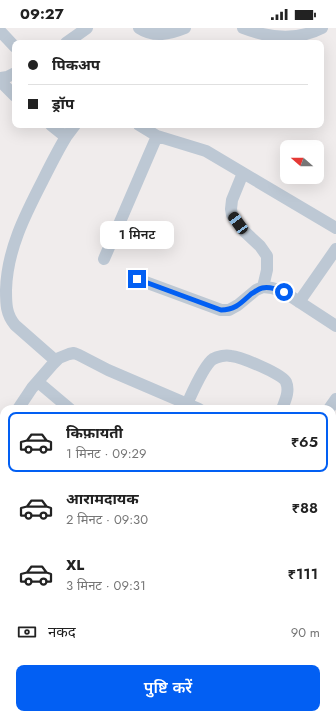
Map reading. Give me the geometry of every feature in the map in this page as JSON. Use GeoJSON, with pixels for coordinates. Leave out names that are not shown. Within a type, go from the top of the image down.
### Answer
{"type":"FeatureCollection","features":[{"type":"Feature","properties":{"kind":"street"},"geometry":{"type":"LineString","coordinates":[[5,28],[0,31],[12,44]]}},
{"type":"Feature","properties":{"kind":"street"},"geometry":{"type":"LineString","coordinates":[[70,40],[87,28]]}},
{"type":"Feature","properties":{"kind":"street"},"geometry":{"type":"LineString","coordinates":[[139,28],[149,33],[159,35],[176,32],[185,28]]}},
{"type":"Feature","properties":{"kind":"street"},"geometry":{"type":"LineString","coordinates":[[243,28],[276,37],[301,36],[315,32],[322,28]]}},
{"type":"Feature","properties":{"kind":"street"},"geometry":{"type":"LineString","coordinates":[[12,74],[0,80],[12,93]]}},
{"type":"Feature","properties":{"kind":"street"},"geometry":{"type":"LineString","coordinates":[[54,128],[66,137]]}},
{"type":"Feature","properties":{"kind":"street"},"geometry":{"type":"LineString","coordinates":[[56,361],[15,325],[10,318],[7,309],[6,285],[8,267],[16,240],[29,208],[58,150],[73,128]]}},
{"type":"Feature","properties":{"kind":"street"},"geometry":{"type":"LineString","coordinates":[[144,128],[157,136],[206,151],[336,228]]}},
{"type":"Feature","properties":{"kind":"street"},"geometry":{"type":"LineString","coordinates":[[104,259],[157,136]]}},
{"type":"Feature","properties":{"kind":"street"},"geometry":{"type":"LineString","coordinates":[[243,173],[232,200],[232,215],[244,231],[260,246],[267,256],[267,270],[263,287]]}},
{"type":"Feature","properties":{"kind":"street"},"geometry":{"type":"LineString","coordinates":[[300,302],[336,250]]}},
{"type":"Feature","properties":{"kind":"street"},"geometry":{"type":"LineString","coordinates":[[137,279],[221,310],[229,310],[238,305],[256,290],[263,287],[272,288],[284,292],[336,326]]}},
{"type":"Feature","properties":{"kind":"street"},"geometry":{"type":"LineString","coordinates":[[21,405],[32,388],[52,364],[59,358],[74,353],[79,354],[108,370],[187,404],[208,364],[214,358],[231,356],[246,360],[279,375],[286,381],[288,391],[283,405]]}},
{"type":"Feature","properties":{"kind":"street"},"geometry":{"type":"LineString","coordinates":[[38,382],[65,405]]}},
{"type":"Feature","properties":{"kind":"route"},"geometry":{"type":"LineString","coordinates":[[137,279],[221,310],[229,310],[238,305],[256,290],[263,287],[284,292]]}}]}
